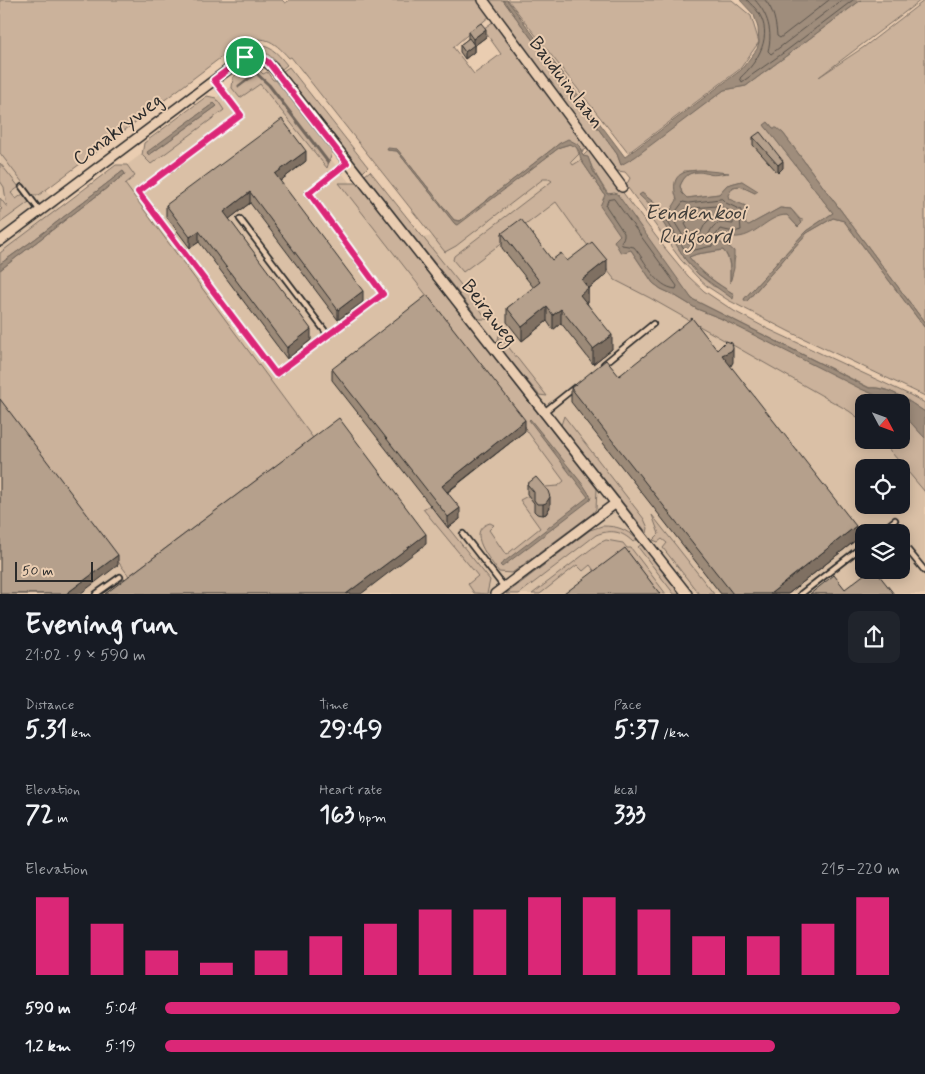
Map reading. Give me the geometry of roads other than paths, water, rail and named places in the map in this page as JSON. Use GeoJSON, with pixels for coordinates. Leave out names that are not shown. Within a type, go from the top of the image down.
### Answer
{"type":"FeatureCollection","features":[{"type":"Feature","properties":{"kind":"street","name":"Bauduinlaan"},"geometry":{"type":"LineString","coordinates":[[483,0],[622,187]]}},
{"type":"Feature","properties":{"kind":"street","name":"Conakryweg"},"geometry":{"type":"LineString","coordinates":[[0,240],[245,57],[260,57]]}},
{"type":"Feature","properties":{"kind":"street","name":"Beiraweg"},"geometry":{"type":"LineString","coordinates":[[260,57],[273,68],[687,594]]}},
{"type":"Feature","properties":{"kind":"street"},"geometry":{"type":"LineString","coordinates":[[495,594],[616,503]]}},
{"type":"Feature","properties":{"kind":"lane"},"geometry":{"type":"LineString","coordinates":[[214,80],[241,115],[138,192],[276,374],[383,294],[309,193],[347,163]]}},
{"type":"Feature","properties":{"kind":"lane"},"geometry":{"type":"LineString","coordinates":[[22,187],[40,211]]}},
{"type":"Feature","properties":{"kind":"lane"},"geometry":{"type":"LineString","coordinates":[[240,219],[328,335]]}},
{"type":"Feature","properties":{"kind":"lane"},"geometry":{"type":"LineString","coordinates":[[599,368],[653,324]]}},
{"type":"Feature","properties":{"kind":"lane"},"geometry":{"type":"LineString","coordinates":[[544,412],[576,387]]}},
{"type":"Feature","properties":{"kind":"lane"},"geometry":{"type":"LineString","coordinates":[[890,524],[895,520]]}},
{"type":"Feature","properties":{"kind":"lane"},"geometry":{"type":"LineString","coordinates":[[463,534],[504,587]]}},
{"type":"Feature","properties":{"kind":"lane"},"geometry":{"type":"LineString","coordinates":[[802,594],[855,552]]}},
{"type":"Feature","properties":{"kind":"lane"},"geometry":{"type":"LineString","coordinates":[[910,553],[925,571]]}},
{"type":"Feature","properties":{"kind":"lane"},"geometry":{"type":"LineString","coordinates":[[96,594],[120,576]]}},
{"type":"Feature","properties":{"kind":"water"},"geometry":{"type":"Polygon","coordinates":[[[503,0],[507,0],[625,157],[741,70],[757,49],[759,42],[758,28],[754,15],[740,0],[861,0],[746,86],[724,90],[635,157],[621,165],[617,154],[503,0]]]}},
{"type":"Feature","properties":{"kind":"water"},"geometry":{"type":"Polygon","coordinates":[[[214,103],[217,106],[149,155],[147,152],[214,103]]]}},
{"type":"Feature","properties":{"kind":"water"},"geometry":{"type":"Polygon","coordinates":[[[768,122],[773,128],[777,128],[783,133],[925,323],[925,328],[844,221],[833,218],[807,233],[746,302],[744,299],[806,231],[833,213],[764,125],[768,122]]]}},
{"type":"Feature","properties":{"kind":"water"},"geometry":{"type":"Polygon","coordinates":[[[568,139],[579,145],[583,156],[588,157],[593,171],[607,194],[615,193],[618,195],[692,299],[869,388],[877,388],[896,394],[873,394],[861,389],[720,318],[697,309],[653,283],[631,250],[621,253],[614,241],[620,235],[600,206],[605,195],[581,160],[579,151],[570,144],[560,147],[458,225],[455,224],[397,151],[387,150],[388,148],[397,149],[454,220],[460,221],[560,143],[568,139]]]}},
{"type":"Feature","properties":{"kind":"water","name":"Eendenkooi Ruigoord"},"geometry":{"type":"Polygon","coordinates":[[[699,170],[729,173],[713,175],[699,172],[691,173],[685,177],[680,186],[682,193],[687,198],[719,194],[727,185],[742,181],[758,191],[755,193],[740,186],[733,187],[728,195],[729,199],[746,206],[745,224],[749,225],[780,208],[791,209],[802,223],[798,227],[787,215],[773,219],[741,237],[721,234],[718,242],[727,245],[734,251],[734,268],[730,283],[729,261],[723,250],[689,257],[710,278],[734,294],[733,299],[698,274],[685,259],[656,211],[639,195],[642,193],[663,210],[671,210],[677,200],[675,181],[681,174],[699,170]]]}},
{"type":"Feature","properties":{"kind":"water"},"geometry":{"type":"Polygon","coordinates":[[[123,171],[125,174],[0,270],[0,264],[123,171]]]}},
{"type":"Feature","properties":{"kind":"water"},"geometry":{"type":"Polygon","coordinates":[[[910,402],[925,412],[925,438],[910,422],[910,402]]]}},
{"type":"Feature","properties":{"kind":"water"},"geometry":{"type":"Polygon","coordinates":[[[530,419],[591,497],[590,500],[502,567],[500,565],[588,497],[530,419]]]}},
{"type":"Feature","properties":{"kind":"waterway"},"geometry":{"type":"LineString","coordinates":[[239,86],[256,73],[269,85],[328,162]]}}]}
